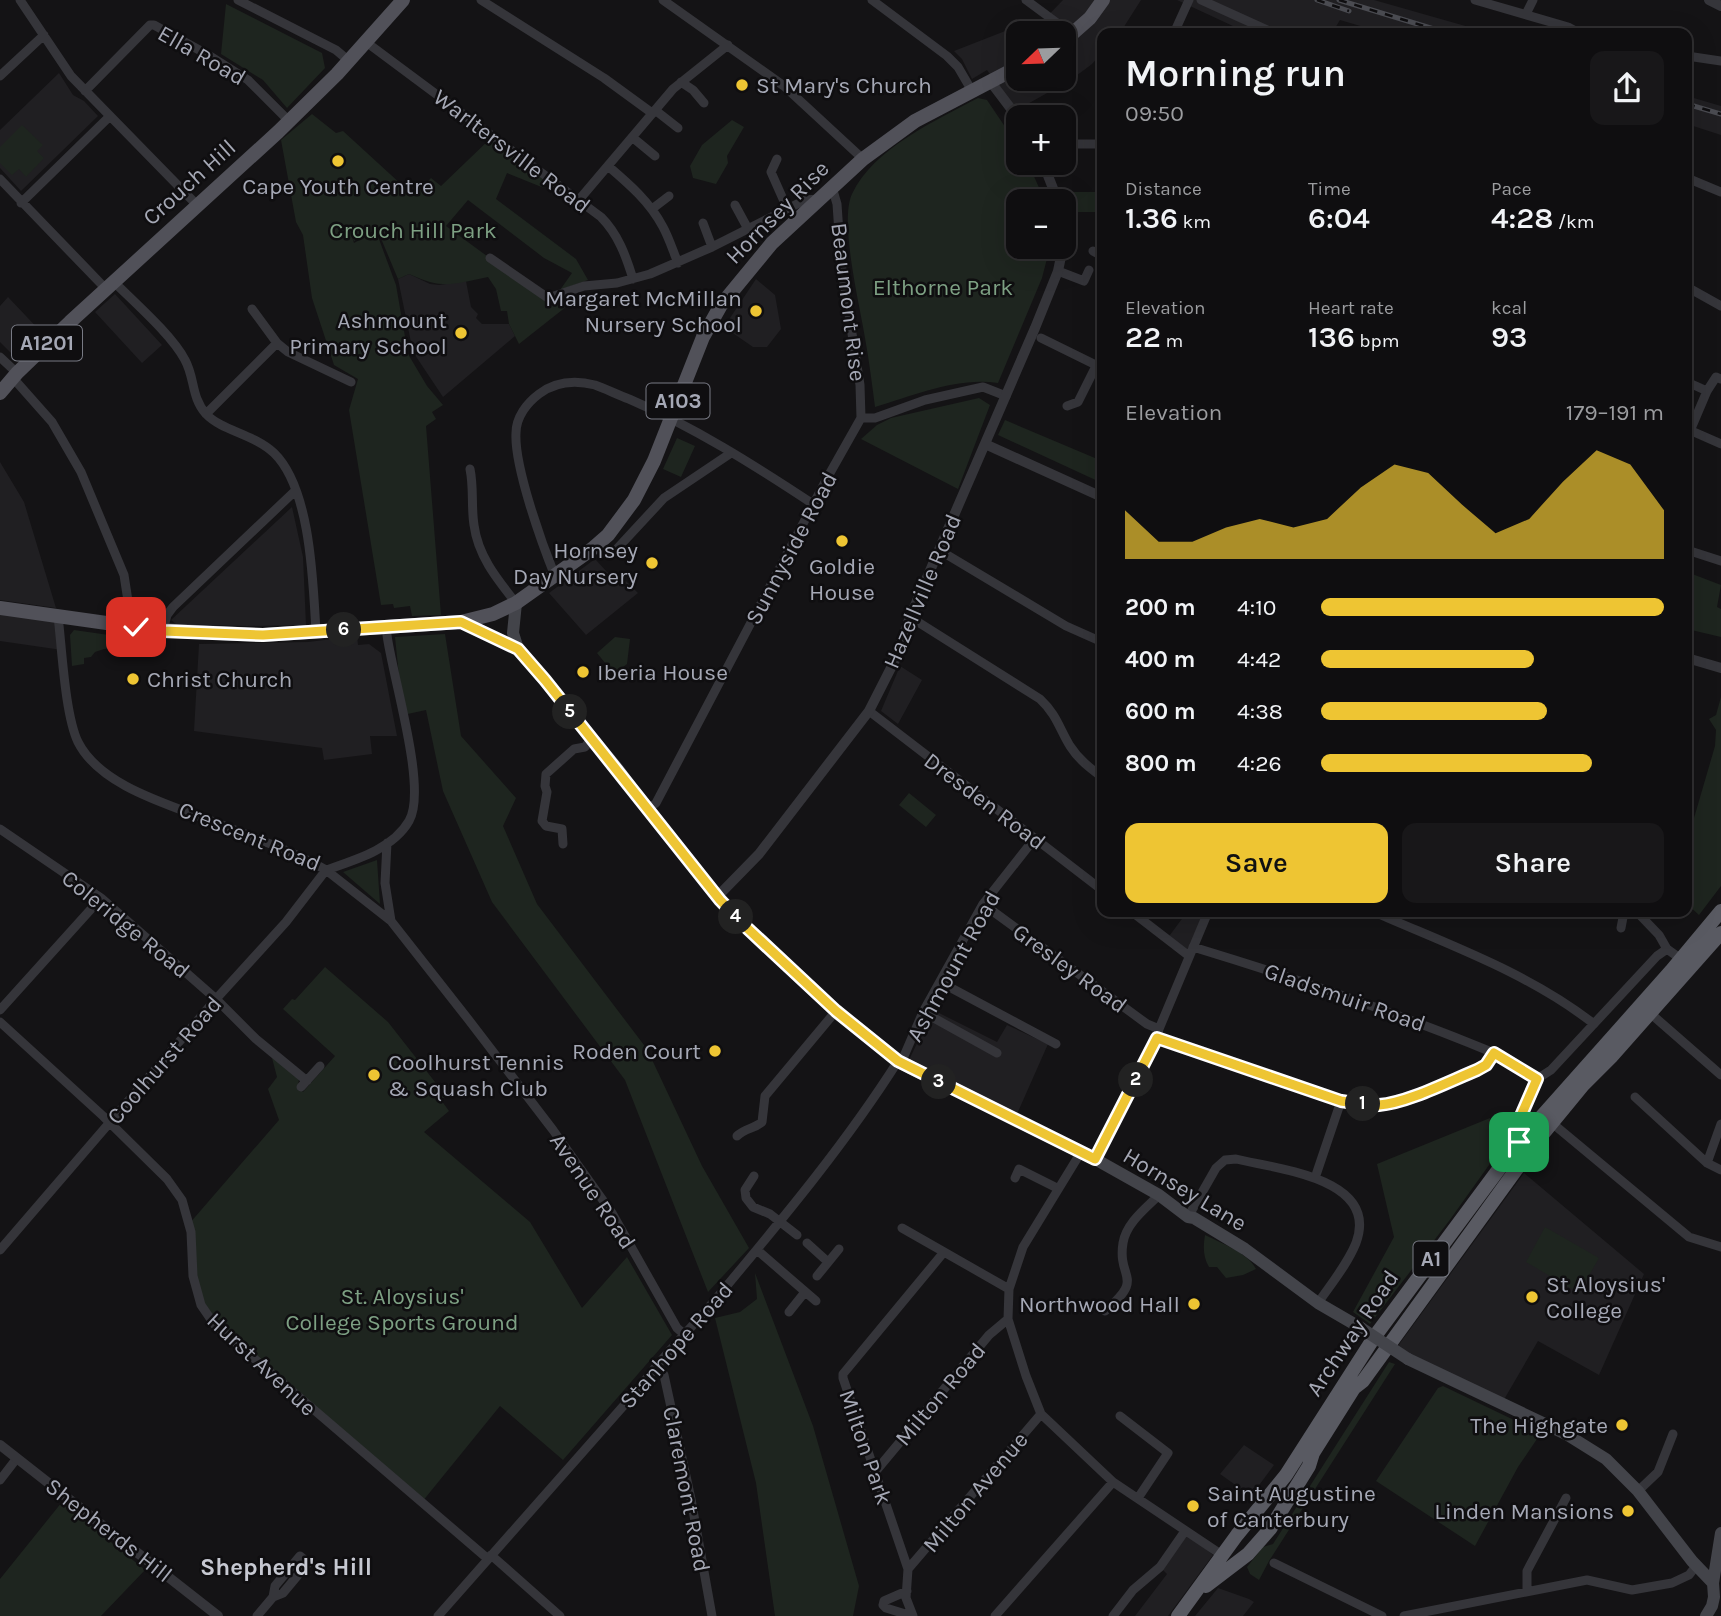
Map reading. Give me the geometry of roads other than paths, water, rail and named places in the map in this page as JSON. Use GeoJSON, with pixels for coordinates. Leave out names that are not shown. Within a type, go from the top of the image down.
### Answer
{"type":"FeatureCollection","features":[{"type":"Feature","properties":{"kind":"highway","name":"Archway Road"},"geometry":{"type":"LineString","coordinates":[[1178,1616],[1222,1555],[1286,1475],[1375,1336],[1519,1142],[1589,1070],[1721,911]]}},
{"type":"Feature","properties":{"kind":"highway"},"geometry":{"type":"LineString","coordinates":[[1589,1070],[1600,1076],[1607,1071],[1612,1065],[1611,1057],[1721,933]]}},
{"type":"Feature","properties":{"kind":"highway","name":"Archway Road"},"geometry":{"type":"LineString","coordinates":[[1193,1595],[1236,1564],[1280,1516],[1309,1466],[1319,1456],[1361,1391],[1363,1381],[1589,1070]]}},
{"type":"Feature","properties":{"kind":"main road","name":"Crouch Hill"},"geometry":{"type":"LineString","coordinates":[[0,393],[15,375],[109,285],[290,120],[349,61],[403,0]]}},
{"type":"Feature","properties":{"kind":"main road"},"geometry":{"type":"LineString","coordinates":[[1076,30],[1090,18],[1103,0]]}},
{"type":"Feature","properties":{"kind":"main road","name":"A103"},"geometry":{"type":"LineString","coordinates":[[972,91],[1006,73]]}},
{"type":"Feature","properties":{"kind":"main road","name":"Hornsey Rise"},"geometry":{"type":"LineString","coordinates":[[476,619],[516,603],[608,535],[634,500],[654,460],[693,360],[722,305],[772,243],[863,159],[915,121],[972,91]]}},
{"type":"Feature","properties":{"kind":"main road"},"geometry":{"type":"LineString","coordinates":[[516,603],[513,633],[518,649]]}},
{"type":"Feature","properties":{"kind":"main road","name":"A103"},"geometry":{"type":"LineString","coordinates":[[0,608],[163,631],[263,635],[476,619]]}},
{"type":"Feature","properties":{"kind":"main road","name":"Hornsey Lane"},"geometry":{"type":"LineString","coordinates":[[476,619],[494,637]]}},
{"type":"Feature","properties":{"kind":"main road","name":"Hornsey Lane"},"geometry":{"type":"LineString","coordinates":[[461,622],[518,649],[717,897],[836,1011],[899,1062],[1095,1159],[1245,1249],[1318,1303],[1408,1359],[1566,1434],[1605,1459],[1638,1491],[1715,1588]]}},
{"type":"Feature","properties":{"kind":"main road"},"geometry":{"type":"LineString","coordinates":[[1706,1614],[1714,1597],[1721,1533]]}},
{"type":"Feature","properties":{"kind":"street"},"geometry":{"type":"LineString","coordinates":[[20,0],[71,76],[197,205]]}},
{"type":"Feature","properties":{"kind":"street"},"geometry":{"type":"LineString","coordinates":[[238,0],[336,50],[349,61]]}},
{"type":"Feature","properties":{"kind":"street"},"geometry":{"type":"LineString","coordinates":[[481,0],[678,128]]}},
{"type":"Feature","properties":{"kind":"street"},"geometry":{"type":"LineString","coordinates":[[663,0],[784,86],[863,159]]}},
{"type":"Feature","properties":{"kind":"street"},"geometry":{"type":"LineString","coordinates":[[872,0],[947,56],[972,91]]}},
{"type":"Feature","properties":{"kind":"street"},"geometry":{"type":"LineString","coordinates":[[1026,0],[1050,21]]}},
{"type":"Feature","properties":{"kind":"street"},"geometry":{"type":"LineString","coordinates":[[1176,28],[1189,0]]}},
{"type":"Feature","properties":{"kind":"street"},"geometry":{"type":"LineString","coordinates":[[1201,0],[1263,28]]}},
{"type":"Feature","properties":{"kind":"street"},"geometry":{"type":"LineString","coordinates":[[1475,0],[1570,28]]}},
{"type":"Feature","properties":{"kind":"street"},"geometry":{"type":"LineString","coordinates":[[1525,14],[1533,0]]}},
{"type":"Feature","properties":{"kind":"street"},"geometry":{"type":"LineString","coordinates":[[1709,0],[1721,6]]}},
{"type":"Feature","properties":{"kind":"street","name":"Ella Road"},"geometry":{"type":"LineString","coordinates":[[85,91],[150,25],[154,25],[248,80],[290,120]]}},
{"type":"Feature","properties":{"kind":"street"},"geometry":{"type":"LineString","coordinates":[[0,76],[44,35]]}},
{"type":"Feature","properties":{"kind":"street","name":"Warltersville Road"},"geometry":{"type":"LineString","coordinates":[[366,42],[601,217],[614,232],[624,252],[631,282]]}},
{"type":"Feature","properties":{"kind":"street"},"geometry":{"type":"LineString","coordinates":[[578,201],[681,82],[728,46]]}},
{"type":"Feature","properties":{"kind":"street"},"geometry":{"type":"LineString","coordinates":[[1692,57],[1721,61]]}},
{"type":"Feature","properties":{"kind":"street"},"geometry":{"type":"LineString","coordinates":[[990,81],[1008,105]]}},
{"type":"Feature","properties":{"kind":"street"},"geometry":{"type":"LineString","coordinates":[[681,82],[704,103]]}},
{"type":"Feature","properties":{"kind":"street"},"geometry":{"type":"LineString","coordinates":[[21,203],[110,116]]}},
{"type":"Feature","properties":{"kind":"street"},"geometry":{"type":"LineString","coordinates":[[632,137],[655,156]]}},
{"type":"Feature","properties":{"kind":"street"},"geometry":{"type":"LineString","coordinates":[[1076,144],[1097,144]]}},
{"type":"Feature","properties":{"kind":"street"},"geometry":{"type":"LineString","coordinates":[[777,159],[771,172],[787,208]]}},
{"type":"Feature","properties":{"kind":"street"},"geometry":{"type":"LineString","coordinates":[[608,166],[652,209],[663,227],[678,263]]}},
{"type":"Feature","properties":{"kind":"street"},"geometry":{"type":"LineString","coordinates":[[0,179],[21,203],[184,357],[194,394],[206,414],[215,422],[256,439],[275,454],[285,467],[303,516],[311,559],[316,632]]}},
{"type":"Feature","properties":{"kind":"street"},"geometry":{"type":"LineString","coordinates":[[1692,180],[1721,192]]}},
{"type":"Feature","properties":{"kind":"street","name":"Beaumont Rise"},"geometry":{"type":"LineString","coordinates":[[832,187],[837,204],[841,263],[860,385],[861,418]]}},
{"type":"Feature","properties":{"kind":"street"},"geometry":{"type":"LineString","coordinates":[[652,209],[669,196]]}},
{"type":"Feature","properties":{"kind":"street"},"geometry":{"type":"LineString","coordinates":[[490,258],[548,298],[584,286],[631,282],[712,247],[805,200],[821,199]]}},
{"type":"Feature","properties":{"kind":"street"},"geometry":{"type":"LineString","coordinates":[[735,205],[748,229]]}},
{"type":"Feature","properties":{"kind":"street"},"geometry":{"type":"LineString","coordinates":[[703,223],[712,247]]}},
{"type":"Feature","properties":{"kind":"street","name":"Hazellville Road"},"geometry":{"type":"LineString","coordinates":[[717,897],[759,854],[869,711],[895,660],[910,617],[1006,396],[1058,271],[1060,259]]}},
{"type":"Feature","properties":{"kind":"street"},"geometry":{"type":"LineString","coordinates":[[1058,271],[1084,281],[1088,270]]}},
{"type":"Feature","properties":{"kind":"street"},"geometry":{"type":"LineString","coordinates":[[1692,290],[1721,306]]}},
{"type":"Feature","properties":{"kind":"street"},"geometry":{"type":"LineString","coordinates":[[252,309],[277,343],[288,352],[351,382]]}},
{"type":"Feature","properties":{"kind":"street"},"geometry":{"type":"LineString","coordinates":[[1041,338],[1097,366]]}},
{"type":"Feature","properties":{"kind":"street"},"geometry":{"type":"LineString","coordinates":[[206,414],[277,343]]}},
{"type":"Feature","properties":{"kind":"street"},"geometry":{"type":"LineString","coordinates":[[0,357],[52,422],[80,471],[124,575],[128,601],[127,626]]}},
{"type":"Feature","properties":{"kind":"street"},"geometry":{"type":"LineString","coordinates":[[1067,406],[1078,402],[1097,370]]}},
{"type":"Feature","properties":{"kind":"street"},"geometry":{"type":"LineString","coordinates":[[1692,422],[1716,377],[1721,379]]}},
{"type":"Feature","properties":{"kind":"street"},"geometry":{"type":"LineString","coordinates":[[555,576],[519,464],[516,432],[518,419],[529,401],[547,388],[563,383],[595,385],[671,418],[813,503]]}},
{"type":"Feature","properties":{"kind":"street"},"geometry":{"type":"LineString","coordinates":[[1692,384],[1707,391]]}},
{"type":"Feature","properties":{"kind":"street"},"geometry":{"type":"LineString","coordinates":[[861,418],[876,418],[925,400],[983,387],[1006,396]]}},
{"type":"Feature","properties":{"kind":"street","name":"Sunnyside Road"},"geometry":{"type":"LineString","coordinates":[[648,809],[656,803],[813,503],[861,418]]}},
{"type":"Feature","properties":{"kind":"street"},"geometry":{"type":"LineString","coordinates":[[1692,432],[1721,444]]}},
{"type":"Feature","properties":{"kind":"street"},"geometry":{"type":"LineString","coordinates":[[985,444],[1097,495]]}},
{"type":"Feature","properties":{"kind":"street"},"geometry":{"type":"LineString","coordinates":[[613,553],[664,498],[732,453]]}},
{"type":"Feature","properties":{"kind":"street"},"geometry":{"type":"LineString","coordinates":[[470,470],[474,529],[478,545],[490,569],[516,603]]}},
{"type":"Feature","properties":{"kind":"street"},"geometry":{"type":"LineString","coordinates":[[163,631],[167,615],[173,607],[295,491]]}},
{"type":"Feature","properties":{"kind":"street"},"geometry":{"type":"LineString","coordinates":[[939,550],[1066,626],[1097,640]]}},
{"type":"Feature","properties":{"kind":"street"},"geometry":{"type":"LineString","coordinates":[[1692,552],[1721,561]]}},
{"type":"Feature","properties":{"kind":"street","name":"Crescent Road"},"geometry":{"type":"LineString","coordinates":[[58,616],[71,722],[79,743],[93,763],[125,786],[298,855],[327,870],[360,858],[387,844],[410,820],[415,789],[387,635]]}},
{"type":"Feature","properties":{"kind":"street"},"geometry":{"type":"LineString","coordinates":[[910,617],[1040,699],[1053,711],[1070,746],[1082,762],[1097,773]]}},
{"type":"Feature","properties":{"kind":"street"},"geometry":{"type":"LineString","coordinates":[[1692,659],[1721,668]]}},
{"type":"Feature","properties":{"kind":"street","name":"Dresden Road"},"geometry":{"type":"LineString","coordinates":[[869,711],[1097,886]]}},
{"type":"Feature","properties":{"kind":"street"},"geometry":{"type":"LineString","coordinates":[[563,845],[562,829],[546,826],[542,821],[547,792],[546,774],[574,749],[585,747],[592,738]]}},
{"type":"Feature","properties":{"kind":"street","name":"Coleridge Road"},"geometry":{"type":"LineString","coordinates":[[2,833],[101,898],[216,999],[304,1084],[320,1066]]}},
{"type":"Feature","properties":{"kind":"street","name":"Ashmount Road"},"geometry":{"type":"LineString","coordinates":[[899,1062],[982,904],[1034,838]]}},
{"type":"Feature","properties":{"kind":"street","name":"Avenue Road"},"geometry":{"type":"LineString","coordinates":[[387,844],[385,883],[391,921]]}},
{"type":"Feature","properties":{"kind":"street","name":"Avenue Road"},"geometry":{"type":"LineString","coordinates":[[327,870],[391,921],[552,1129],[607,1205],[677,1328],[684,1334]]}},
{"type":"Feature","properties":{"kind":"street","name":"Coolhurst Road"},"geometry":{"type":"LineString","coordinates":[[0,1250],[216,999],[286,922],[327,870]]}},
{"type":"Feature","properties":{"kind":"street"},"geometry":{"type":"LineString","coordinates":[[0,1010],[101,898]]}},
{"type":"Feature","properties":{"kind":"street","name":"Gresley Road"},"geometry":{"type":"LineString","coordinates":[[982,904],[1158,1034],[1341,1101],[1364,1105],[1397,1101],[1477,1070],[1486,1065],[1494,1053]]}},
{"type":"Feature","properties":{"kind":"street"},"geometry":{"type":"LineString","coordinates":[[1140,917],[1191,951]]}},
{"type":"Feature","properties":{"kind":"street"},"geometry":{"type":"LineString","coordinates":[[1095,1159],[1158,1034],[1206,917]]}},
{"type":"Feature","properties":{"kind":"street"},"geometry":{"type":"LineString","coordinates":[[1385,917],[1525,978],[1563,1000],[1594,1024]]}},
{"type":"Feature","properties":{"kind":"street"},"geometry":{"type":"LineString","coordinates":[[1620,928],[1623,917]]}},
{"type":"Feature","properties":{"kind":"street"},"geometry":{"type":"LineString","coordinates":[[1642,917],[1667,948],[1681,959]]}},
{"type":"Feature","properties":{"kind":"street"},"geometry":{"type":"LineString","coordinates":[[1519,1142],[1520,1118],[1537,1079],[1551,1070],[1667,948]]}},
{"type":"Feature","properties":{"kind":"street","name":"Gladsmuir Road"},"geometry":{"type":"LineString","coordinates":[[1191,951],[1296,978],[1375,1005],[1494,1053],[1537,1079]]}},
{"type":"Feature","properties":{"kind":"street"},"geometry":{"type":"LineString","coordinates":[[940,982],[1056,1044]]}},
{"type":"Feature","properties":{"kind":"street"},"geometry":{"type":"LineString","coordinates":[[737,1136],[743,1130],[754,1129],[762,1122],[765,1096],[836,1011]]}},
{"type":"Feature","properties":{"kind":"street"},"geometry":{"type":"LineString","coordinates":[[923,1012],[997,1053]]}},
{"type":"Feature","properties":{"kind":"street"},"geometry":{"type":"LineString","coordinates":[[1650,1013],[1721,1075]]}},
{"type":"Feature","properties":{"kind":"street","name":"Hurst Avenue"},"geometry":{"type":"LineString","coordinates":[[0,1022],[163,1176],[183,1200],[191,1231],[193,1276],[201,1306],[214,1324],[310,1409],[561,1616]]}},
{"type":"Feature","properties":{"kind":"street","name":"Stanhope Road"},"geometry":{"type":"LineString","coordinates":[[438,1616],[757,1250],[835,1152],[899,1062]]}},
{"type":"Feature","properties":{"kind":"street"},"geometry":{"type":"LineString","coordinates":[[1634,1097],[1707,1163],[1721,1170]]}},
{"type":"Feature","properties":{"kind":"street"},"geometry":{"type":"LineString","coordinates":[[1315,1178],[1341,1101]]}},
{"type":"Feature","properties":{"kind":"street"},"geometry":{"type":"LineString","coordinates":[[1552,1123],[1689,1237],[1721,1247]]}},
{"type":"Feature","properties":{"kind":"street"},"geometry":{"type":"LineString","coordinates":[[1707,1163],[1721,1124]]}},
{"type":"Feature","properties":{"kind":"street"},"geometry":{"type":"LineString","coordinates":[[1081,1152],[1023,1247],[1009,1289],[1008,1320],[1026,1376],[1041,1414],[1112,1482],[1222,1555]]}},
{"type":"Feature","properties":{"kind":"street"},"geometry":{"type":"LineString","coordinates":[[1188,1217],[1216,1168],[1225,1160],[1236,1159],[1315,1178],[1333,1185],[1345,1193],[1356,1209],[1359,1227],[1350,1254],[1318,1303]]}},
{"type":"Feature","properties":{"kind":"street"},"geometry":{"type":"LineString","coordinates":[[1015,1178],[1020,1169],[1058,1188]]}},
{"type":"Feature","properties":{"kind":"street"},"geometry":{"type":"LineString","coordinates":[[754,1176],[745,1190],[746,1198],[753,1207],[770,1214],[797,1235]]}},
{"type":"Feature","properties":{"kind":"street"},"geometry":{"type":"LineString","coordinates":[[1105,1311],[1126,1289],[1128,1281],[1123,1243],[1127,1231],[1159,1195]]}},
{"type":"Feature","properties":{"kind":"street"},"geometry":{"type":"LineString","coordinates":[[902,1228],[1009,1289]]}},
{"type":"Feature","properties":{"kind":"street"},"geometry":{"type":"LineString","coordinates":[[807,1243],[828,1262]]}},
{"type":"Feature","properties":{"kind":"street"},"geometry":{"type":"LineString","coordinates":[[817,1276],[839,1249]]}},
{"type":"Feature","properties":{"kind":"street"},"geometry":{"type":"LineString","coordinates":[[757,1250],[816,1301]]}},
{"type":"Feature","properties":{"kind":"street","name":"Milton Park"},"geometry":{"type":"LineString","coordinates":[[912,1616],[906,1598],[908,1569],[843,1374],[944,1252]]}},
{"type":"Feature","properties":{"kind":"street"},"geometry":{"type":"LineString","coordinates":[[789,1312],[805,1293]]}},
{"type":"Feature","properties":{"kind":"street","name":"Milton Road"},"geometry":{"type":"LineString","coordinates":[[876,1472],[989,1335],[1008,1320]]}},
{"type":"Feature","properties":{"kind":"street","name":"Claremont Road"},"geometry":{"type":"LineString","coordinates":[[657,1364],[664,1375],[712,1616]]}},
{"type":"Feature","properties":{"kind":"street","name":"Milton Avenue"},"geometry":{"type":"LineString","coordinates":[[908,1569],[1041,1414]]}},
{"type":"Feature","properties":{"kind":"street"},"geometry":{"type":"LineString","coordinates":[[1120,1416],[1168,1453],[1138,1498]]}},
{"type":"Feature","properties":{"kind":"street"},"geometry":{"type":"LineString","coordinates":[[1638,1491],[1658,1472],[1673,1434]]}},
{"type":"Feature","properties":{"kind":"street","name":"Shepherds Hill"},"geometry":{"type":"LineString","coordinates":[[0,1445],[218,1616]]}},
{"type":"Feature","properties":{"kind":"street"},"geometry":{"type":"LineString","coordinates":[[0,1480],[17,1458]]}},
{"type":"Feature","properties":{"kind":"street"},"geometry":{"type":"LineString","coordinates":[[997,1615],[1112,1482]]}},
{"type":"Feature","properties":{"kind":"street"},"geometry":{"type":"LineString","coordinates":[[1527,1590],[1527,1570],[1566,1498]]}},
{"type":"Feature","properties":{"kind":"street"},"geometry":{"type":"LineString","coordinates":[[1113,1616],[1133,1590],[1160,1567],[1185,1531]]}},
{"type":"Feature","properties":{"kind":"street"},"geometry":{"type":"LineString","coordinates":[[1274,1563],[1382,1616]]}},
{"type":"Feature","properties":{"kind":"street"},"geometry":{"type":"LineString","coordinates":[[1404,1616],[1587,1580],[1632,1590],[1672,1583],[1689,1575],[1696,1566]]}},
{"type":"Feature","properties":{"kind":"street","name":"Milton Park"},"geometry":{"type":"LineString","coordinates":[[906,1591],[884,1601],[883,1605],[912,1616]]}},
{"type":"Feature","properties":{"kind":"street"},"geometry":{"type":"LineString","coordinates":[[257,1616],[273,1597]]}},
{"type":"Feature","properties":{"kind":"railway"},"geometry":{"type":"LineString","coordinates":[[1317,0],[1349,11]]}},
{"type":"Feature","properties":{"kind":"railway"},"geometry":{"type":"LineString","coordinates":[[1339,0],[1431,28]]}},
{"type":"Feature","properties":{"kind":"railway"},"geometry":{"type":"LineString","coordinates":[[1692,105],[1721,114]]}},
{"type":"Feature","properties":{"kind":"place","name":"St Mary's Church"},"geometry":{"type":"Point","coordinates":[742,85]}},
{"type":"Feature","properties":{"kind":"place","name":"Cape Youth Centre"},"geometry":{"type":"Point","coordinates":[338,161]}},
{"type":"Feature","properties":{"kind":"place","name":"Margaret McMillan Nursery School"},"geometry":{"type":"Point","coordinates":[756,311]}},
{"type":"Feature","properties":{"kind":"place","name":"Ashmount Primary School"},"geometry":{"type":"Point","coordinates":[461,333]}},
{"type":"Feature","properties":{"kind":"place","name":"Goldie House"},"geometry":{"type":"Point","coordinates":[842,541]}},
{"type":"Feature","properties":{"kind":"place","name":"Hornsey Day Nursery"},"geometry":{"type":"Point","coordinates":[652,563]}},
{"type":"Feature","properties":{"kind":"place","name":"Iberia House"},"geometry":{"type":"Point","coordinates":[583,672]}},
{"type":"Feature","properties":{"kind":"place","name":"Christ Church"},"geometry":{"type":"Point","coordinates":[133,679]}},
{"type":"Feature","properties":{"kind":"place","name":"Roden Court"},"geometry":{"type":"Point","coordinates":[715,1051]}},
{"type":"Feature","properties":{"kind":"place","name":"Coolhurst Tennis & Squash Club"},"geometry":{"type":"Point","coordinates":[374,1075]}},
{"type":"Feature","properties":{"kind":"place","name":"St Aloysius' College"},"geometry":{"type":"Point","coordinates":[1532,1297]}},
{"type":"Feature","properties":{"kind":"place","name":"Northwood Hall"},"geometry":{"type":"Point","coordinates":[1194,1304]}},
{"type":"Feature","properties":{"kind":"place","name":"The Highgate"},"geometry":{"type":"Point","coordinates":[1622,1425]}},
{"type":"Feature","properties":{"kind":"place","name":"Saint Augustine of Canterbury"},"geometry":{"type":"Point","coordinates":[1193,1506]}},
{"type":"Feature","properties":{"kind":"place","name":"Linden Mansions"},"geometry":{"type":"Point","coordinates":[1628,1511]}},
{"type":"Feature","properties":{"kind":"district","name":"Shepherd's Hill"},"geometry":{"type":"Point","coordinates":[286,1567]}},
{"type":"Feature","properties":{"kind":"park label","name":"Crouch Hill Park"},"geometry":{"type":"Point","coordinates":[413,230]}},
{"type":"Feature","properties":{"kind":"park label","name":"Elthorne Park"},"geometry":{"type":"Point","coordinates":[943,287]}},
{"type":"Feature","properties":{"kind":"park label","name":"St. Aloysius' College Sports Ground"},"geometry":{"type":"Point","coordinates":[402,1309]}}]}
